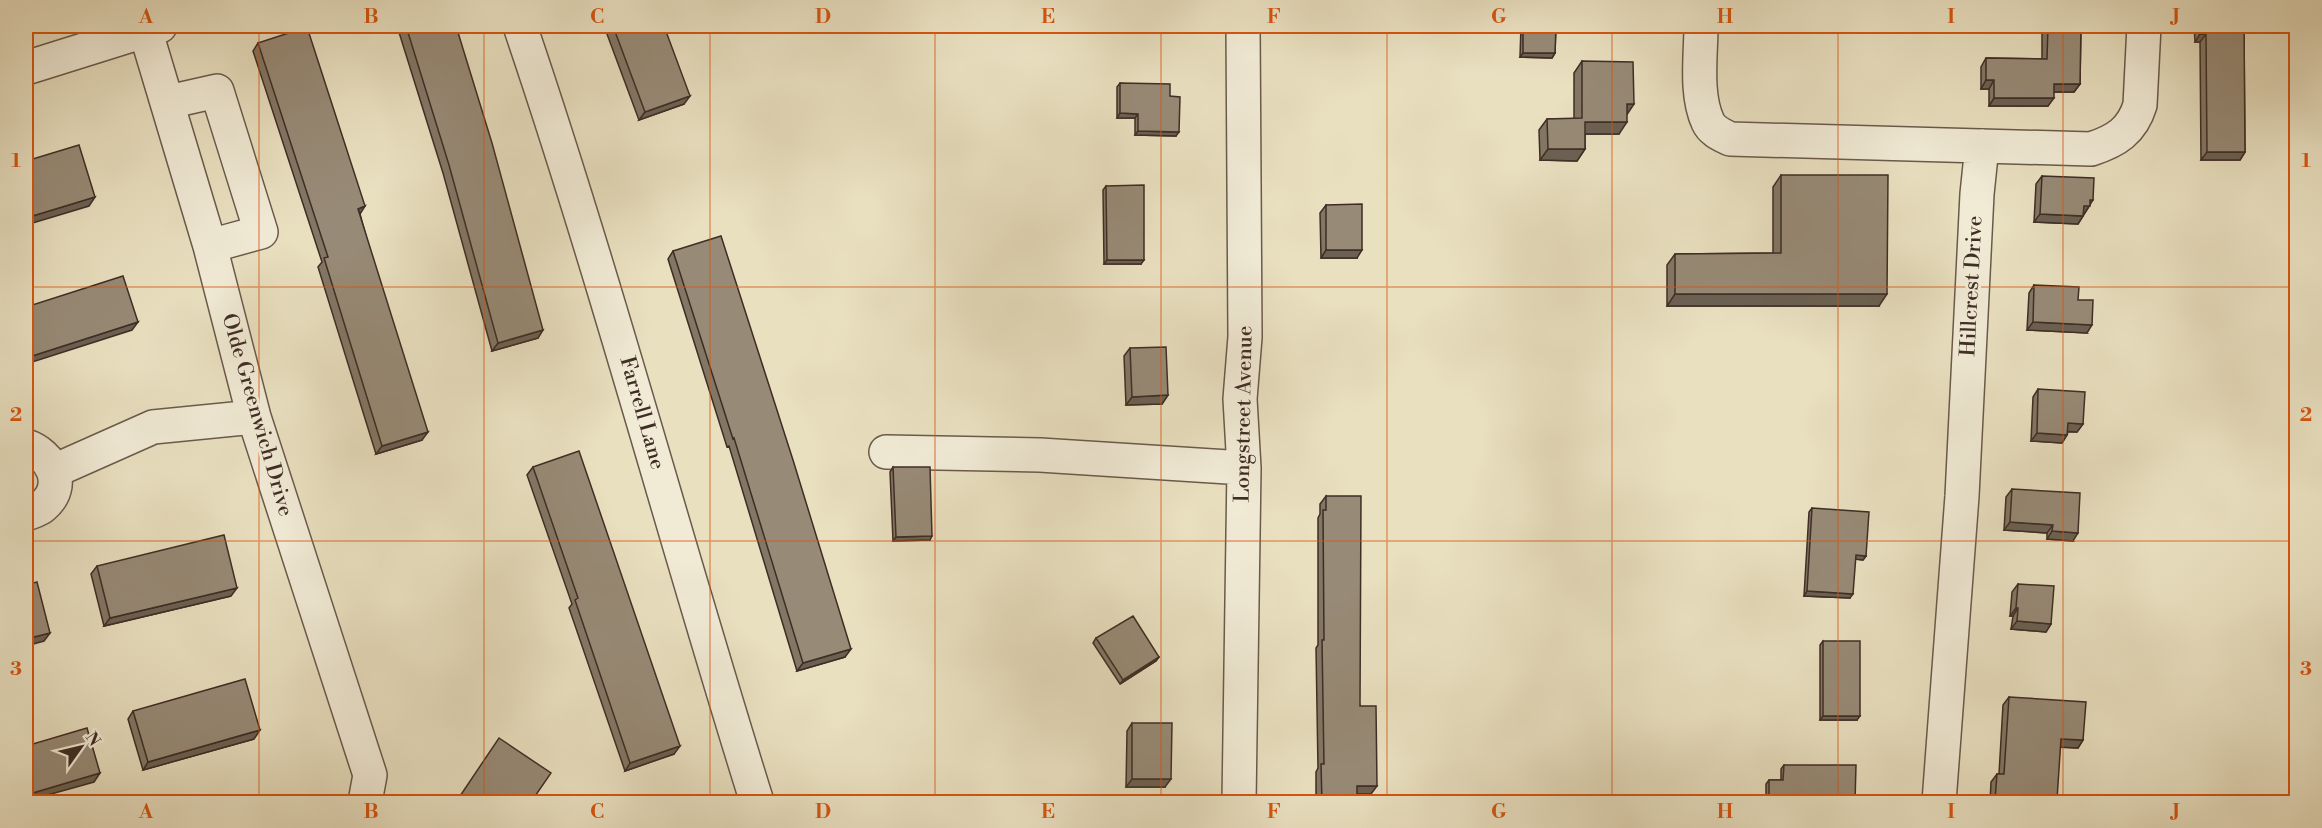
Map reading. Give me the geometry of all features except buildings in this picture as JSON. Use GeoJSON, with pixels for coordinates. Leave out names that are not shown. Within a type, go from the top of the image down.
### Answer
{"type":"FeatureCollection","features":[{"type":"Feature","properties":{"kind":"street","name":"Farrell Lane"},"geometry":{"type":"LineString","coordinates":[[520,26],[555,128],[627,361],[757,802]]}},
{"type":"Feature","properties":{"kind":"street","name":"Longstreet Avenue"},"geometry":{"type":"LineString","coordinates":[[1239,802],[1244,468],[1240,399],[1245,337],[1243,26]]}},
{"type":"Feature","properties":{"kind":"street"},"geometry":{"type":"LineString","coordinates":[[1701,26],[1701,92],[1708,123],[1717,132],[1730,139],[2091,149],[2110,143],[2126,130],[2140,105],[2144,26]]}},
{"type":"Feature","properties":{"kind":"street"},"geometry":{"type":"LineString","coordinates":[[26,68],[150,27]]}},
{"type":"Feature","properties":{"kind":"street","name":"Olde Greenwich Drive"},"geometry":{"type":"LineString","coordinates":[[150,27],[168,102],[210,246],[254,417],[370,775],[365,802]]}},
{"type":"Feature","properties":{"kind":"street"},"geometry":{"type":"LineString","coordinates":[[168,102],[217,91],[261,231],[210,246]]}},
{"type":"Feature","properties":{"kind":"street","name":"Hillcrest Drive"},"geometry":{"type":"LineString","coordinates":[[1939,802],[1962,496],[1977,194],[1982,146]]}},
{"type":"Feature","properties":{"kind":"street"},"geometry":{"type":"LineString","coordinates":[[54,471],[153,427],[254,417]]}},
{"type":"Feature","properties":{"kind":"street"},"geometry":{"type":"LineString","coordinates":[[26,446],[43,454],[54,471],[55,484],[51,496],[42,507],[26,514]]}},
{"type":"Feature","properties":{"kind":"street"},"geometry":{"type":"LineString","coordinates":[[886,452],[1040,455],[1244,468]]}}]}
